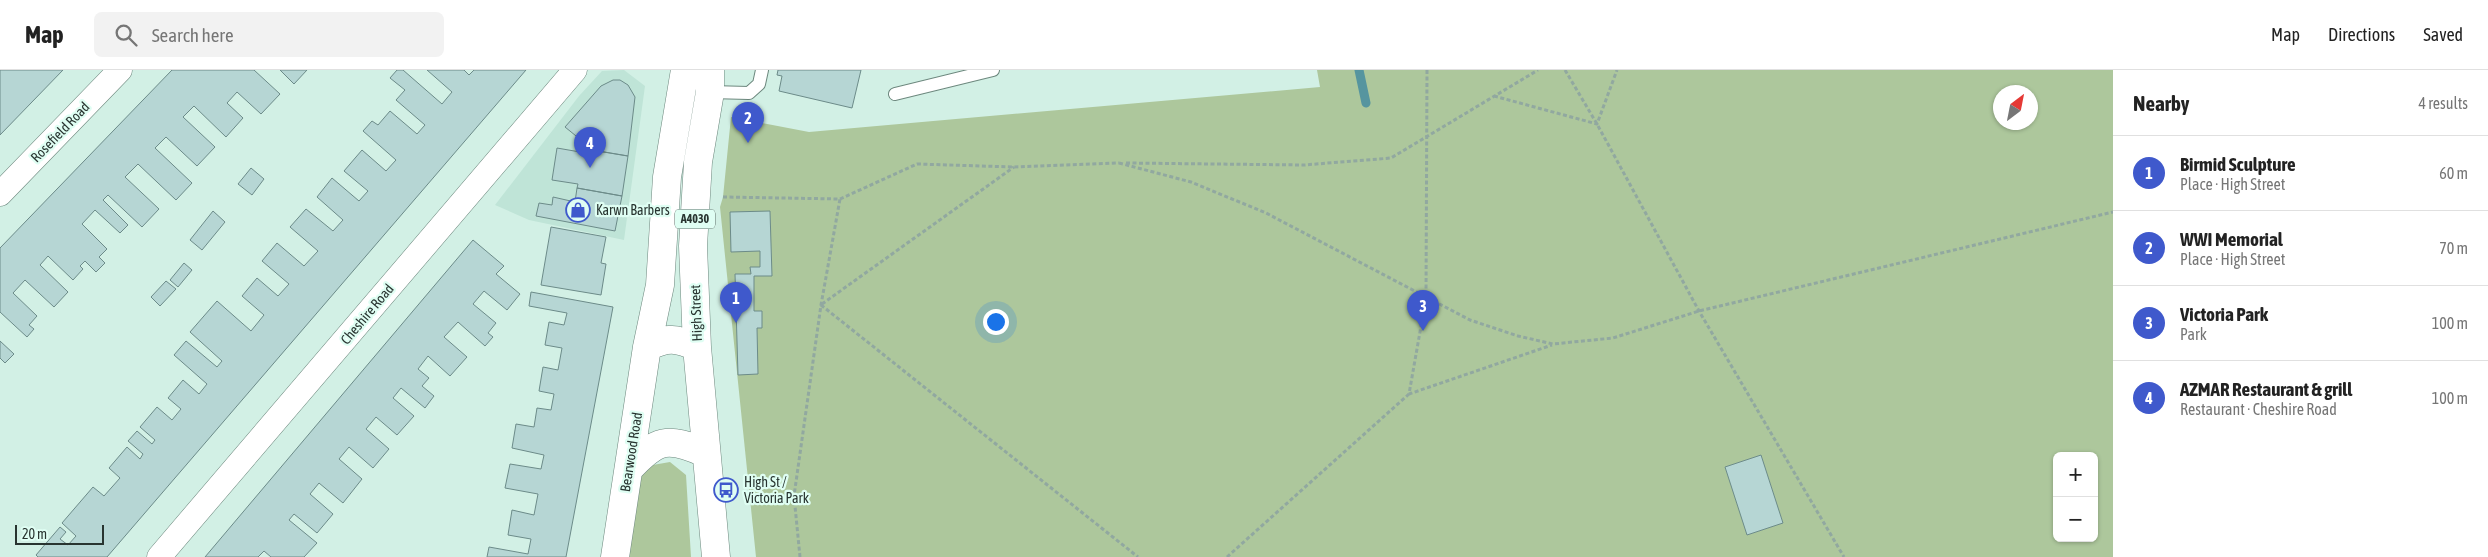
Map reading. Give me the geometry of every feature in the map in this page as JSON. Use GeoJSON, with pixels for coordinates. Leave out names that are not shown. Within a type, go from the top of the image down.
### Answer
{"type":"FeatureCollection","features":[{"type":"Feature","properties":{"kind":"main road","name":"A4030"},"geometry":{"type":"LineString","coordinates":[[647,348],[660,285],[667,177],[685,70]]}},
{"type":"Feature","properties":{"kind":"main road","name":"High Street"},"geometry":{"type":"LineString","coordinates":[[710,81],[698,162],[693,246],[697,347],[705,453],[716,557]]}},
{"type":"Feature","properties":{"kind":"main road"},"geometry":{"type":"LineString","coordinates":[[647,348],[664,339],[681,340],[697,347]]}},
{"type":"Feature","properties":{"kind":"main road","name":"Bearwood Road"},"geometry":{"type":"LineString","coordinates":[[615,557],[647,348]]}},
{"type":"Feature","properties":{"kind":"main road"},"geometry":{"type":"LineString","coordinates":[[629,469],[656,444],[681,442],[705,453]]}},
{"type":"Feature","properties":{"kind":"street","name":"Rosefield Road"},"geometry":{"type":"LineString","coordinates":[[0,194],[120,70]]}},
{"type":"Feature","properties":{"kind":"street","name":"Cheshire Road"},"geometry":{"type":"LineString","coordinates":[[160,557],[574,70]]}},
{"type":"Feature","properties":{"kind":"lane"},"geometry":{"type":"LineString","coordinates":[[710,81],[749,93],[759,84],[762,70]]}},
{"type":"Feature","properties":{"kind":"lane"},"geometry":{"type":"LineString","coordinates":[[895,94],[992,70]]}},
{"type":"Feature","properties":{"kind":"path"},"geometry":{"type":"LineString","coordinates":[[1409,394],[1426,298],[1425,136],[1427,70]]}},
{"type":"Feature","properties":{"kind":"path"},"geometry":{"type":"LineString","coordinates":[[717,196],[840,200],[917,164],[1014,168],[1119,163],[1304,165],[1391,158],[1538,70]]}},
{"type":"Feature","properties":{"kind":"path"},"geometry":{"type":"LineString","coordinates":[[1564,70],[1597,124],[1699,311],[1844,557]]}},
{"type":"Feature","properties":{"kind":"path"},"geometry":{"type":"LineString","coordinates":[[1597,124],[1617,70]]}},
{"type":"Feature","properties":{"kind":"path"},"geometry":{"type":"LineString","coordinates":[[1494,96],[1597,124]]}},
{"type":"Feature","properties":{"kind":"path"},"geometry":{"type":"LineString","coordinates":[[1119,163],[1191,182],[1266,213],[1470,320],[1518,336],[1553,344]]}},
{"type":"Feature","properties":{"kind":"path"},"geometry":{"type":"LineString","coordinates":[[821,305],[1014,168]]}},
{"type":"Feature","properties":{"kind":"path"},"geometry":{"type":"LineString","coordinates":[[800,557],[794,496],[821,305],[840,200]]}},
{"type":"Feature","properties":{"kind":"path"},"geometry":{"type":"LineString","coordinates":[[1227,557],[1409,394],[1553,344],[1613,338],[1699,311],[2113,212]]}},
{"type":"Feature","properties":{"kind":"path"},"geometry":{"type":"LineString","coordinates":[[821,305],[1138,557]]}},
{"type":"Feature","properties":{"kind":"shaded area"},"geometry":{"type":"Polygon","coordinates":[[[624,70],[645,86],[624,240],[529,220],[495,205],[579,96],[602,71],[624,70]]]}},
{"type":"Feature","properties":{"kind":"green space"},"geometry":{"type":"Polygon","coordinates":[[[1317,70],[2113,70],[2113,557],[756,557],[720,207],[723,197],[731,117],[809,132],[1320,87],[1317,70]]]}},
{"type":"Feature","properties":{"kind":"green space"},"geometry":{"type":"Polygon","coordinates":[[[670,462],[686,475],[691,557],[624,557],[635,487],[647,466],[670,462]]]}},
{"type":"Feature","properties":{"kind":"building"},"geometry":{"type":"Polygon","coordinates":[[[0,70],[63,70],[0,135],[0,70]]]}},
{"type":"Feature","properties":{"kind":"building"},"geometry":{"type":"Polygon","coordinates":[[[172,70],[254,70],[280,94],[261,114],[237,92],[227,103],[243,118],[226,137],[194,106],[183,117],[215,147],[197,166],[166,137],[155,148],[192,183],[176,200],[138,164],[125,177],[159,209],[142,227],[108,195],[103,200],[128,225],[120,233],[95,210],[82,224],[107,249],[99,257],[105,263],[96,272],[85,261],[80,266],[83,269],[73,280],[48,256],[40,265],[68,292],[54,307],[25,280],[13,293],[37,316],[29,325],[34,329],[27,337],[0,312],[0,248],[172,70]]]}},
{"type":"Feature","properties":{"kind":"building"},"geometry":{"type":"Polygon","coordinates":[[[280,70],[307,70],[294,84],[280,70]]]}},
{"type":"Feature","properties":{"kind":"building"},"geometry":{"type":"Polygon","coordinates":[[[397,70],[403,70],[442,104],[452,92],[427,70],[464,70],[469,75],[474,70],[526,70],[107,557],[38,557],[36,555],[60,527],[66,532],[60,539],[68,545],[76,536],[62,523],[93,487],[104,496],[120,478],[109,468],[127,447],[140,459],[143,454],[128,441],[137,431],[152,444],[155,440],[140,427],[157,407],[172,420],[181,409],[168,398],[183,380],[199,394],[207,384],[174,355],[186,341],[217,367],[222,361],[190,332],[217,301],[251,331],[264,315],[242,296],[257,278],[278,296],[289,284],[262,261],[277,243],[304,266],[318,251],[290,227],[306,209],[333,231],[343,220],[317,197],[332,178],[359,201],[368,191],[344,171],[362,150],[386,171],[396,160],[363,131],[372,121],[378,125],[390,111],[417,134],[425,125],[396,100],[405,90],[390,78],[397,70]]]}},
{"type":"Feature","properties":{"kind":"building"},"geometry":{"type":"Polygon","coordinates":[[[778,70],[861,70],[852,108],[779,91],[782,76],[777,75],[778,70]]]}},
{"type":"Feature","properties":{"kind":"building"},"geometry":{"type":"Polygon","coordinates":[[[613,80],[620,80],[628,85],[635,97],[628,156],[580,148],[581,140],[565,127],[601,86],[613,80]]]}},
{"type":"Feature","properties":{"kind":"building"},"geometry":{"type":"Polygon","coordinates":[[[557,148],[580,152],[580,148],[628,156],[622,196],[577,188],[578,184],[552,180],[557,148]]]}},
{"type":"Feature","properties":{"kind":"building"},"geometry":{"type":"Polygon","coordinates":[[[251,168],[264,179],[252,195],[238,184],[251,168]]]}},
{"type":"Feature","properties":{"kind":"building","name":"Karwn Barbers"},"geometry":{"type":"Polygon","coordinates":[[[577,188],[622,196],[615,231],[536,216],[539,203],[552,205],[553,197],[575,202],[577,188]]]}},
{"type":"Feature","properties":{"kind":"building"},"geometry":{"type":"Polygon","coordinates":[[[213,211],[225,222],[202,250],[190,240],[213,211]]]}},
{"type":"Feature","properties":{"kind":"building"},"geometry":{"type":"Polygon","coordinates":[[[770,211],[772,276],[754,276],[754,311],[762,311],[762,328],[757,328],[758,374],[738,375],[735,274],[751,274],[750,267],[760,267],[760,251],[731,252],[730,212],[770,211]]]}},
{"type":"Feature","properties":{"kind":"building"},"geometry":{"type":"Polygon","coordinates":[[[551,227],[606,237],[601,263],[606,264],[601,295],[541,285],[551,227]]]}},
{"type":"Feature","properties":{"kind":"building"},"geometry":{"type":"Polygon","coordinates":[[[473,240],[504,266],[496,274],[520,294],[507,310],[484,291],[473,304],[496,323],[488,333],[493,337],[485,346],[458,322],[444,337],[467,357],[450,376],[428,356],[418,369],[429,378],[422,386],[434,396],[425,408],[401,388],[393,398],[414,416],[397,435],[376,417],[366,429],[389,449],[373,468],[349,447],[339,459],[362,479],[343,503],[319,483],[310,494],[333,514],[317,533],[294,514],[289,520],[317,543],[304,557],[271,557],[264,551],[258,557],[205,557],[473,240]]]}},
{"type":"Feature","properties":{"kind":"building"},"geometry":{"type":"Polygon","coordinates":[[[184,263],[192,270],[178,287],[170,280],[184,263]]]}},
{"type":"Feature","properties":{"kind":"building"},"geometry":{"type":"Polygon","coordinates":[[[166,281],[176,289],[160,306],[151,297],[166,281]]]}},
{"type":"Feature","properties":{"kind":"building"},"geometry":{"type":"Polygon","coordinates":[[[531,292],[613,307],[566,557],[487,557],[489,547],[528,554],[531,539],[508,535],[512,510],[534,515],[538,494],[505,488],[510,464],[541,469],[544,455],[512,448],[516,424],[534,427],[537,408],[551,410],[554,394],[539,391],[543,367],[558,370],[562,348],[545,345],[549,322],[564,325],[567,313],[529,306],[531,292]]]}},
{"type":"Feature","properties":{"kind":"building"},"geometry":{"type":"Polygon","coordinates":[[[0,341],[14,354],[5,363],[0,358],[0,341]]]}},
{"type":"Feature","properties":{"kind":"building"},"geometry":{"type":"Polygon","coordinates":[[[1761,455],[1783,523],[1747,535],[1725,467],[1761,455]]]}},
{"type":"Feature","properties":{"kind":"waterway"},"geometry":{"type":"LineString","coordinates":[[1359,70],[1366,103]]}},
{"type":"Feature","properties":{"kind":"place","name":"WWI Memorial"},"geometry":{"type":"Point","coordinates":[748,143]}},
{"type":"Feature","properties":{"kind":"place","name":"AZMAR Restaurant & grill"},"geometry":{"type":"Point","coordinates":[590,168]}},
{"type":"Feature","properties":{"kind":"place","name":"Karwn Barbers"},"geometry":{"type":"Point","coordinates":[578,210]}},
{"type":"Feature","properties":{"kind":"place","name":"Birmid Sculpture"},"geometry":{"type":"Point","coordinates":[736,323]}},
{"type":"Feature","properties":{"kind":"place","name":"Victoria Park"},"geometry":{"type":"Point","coordinates":[1423,331]}},
{"type":"Feature","properties":{"kind":"place","name":"High St / Victoria Park"},"geometry":{"type":"Point","coordinates":[726,490]}}]}
